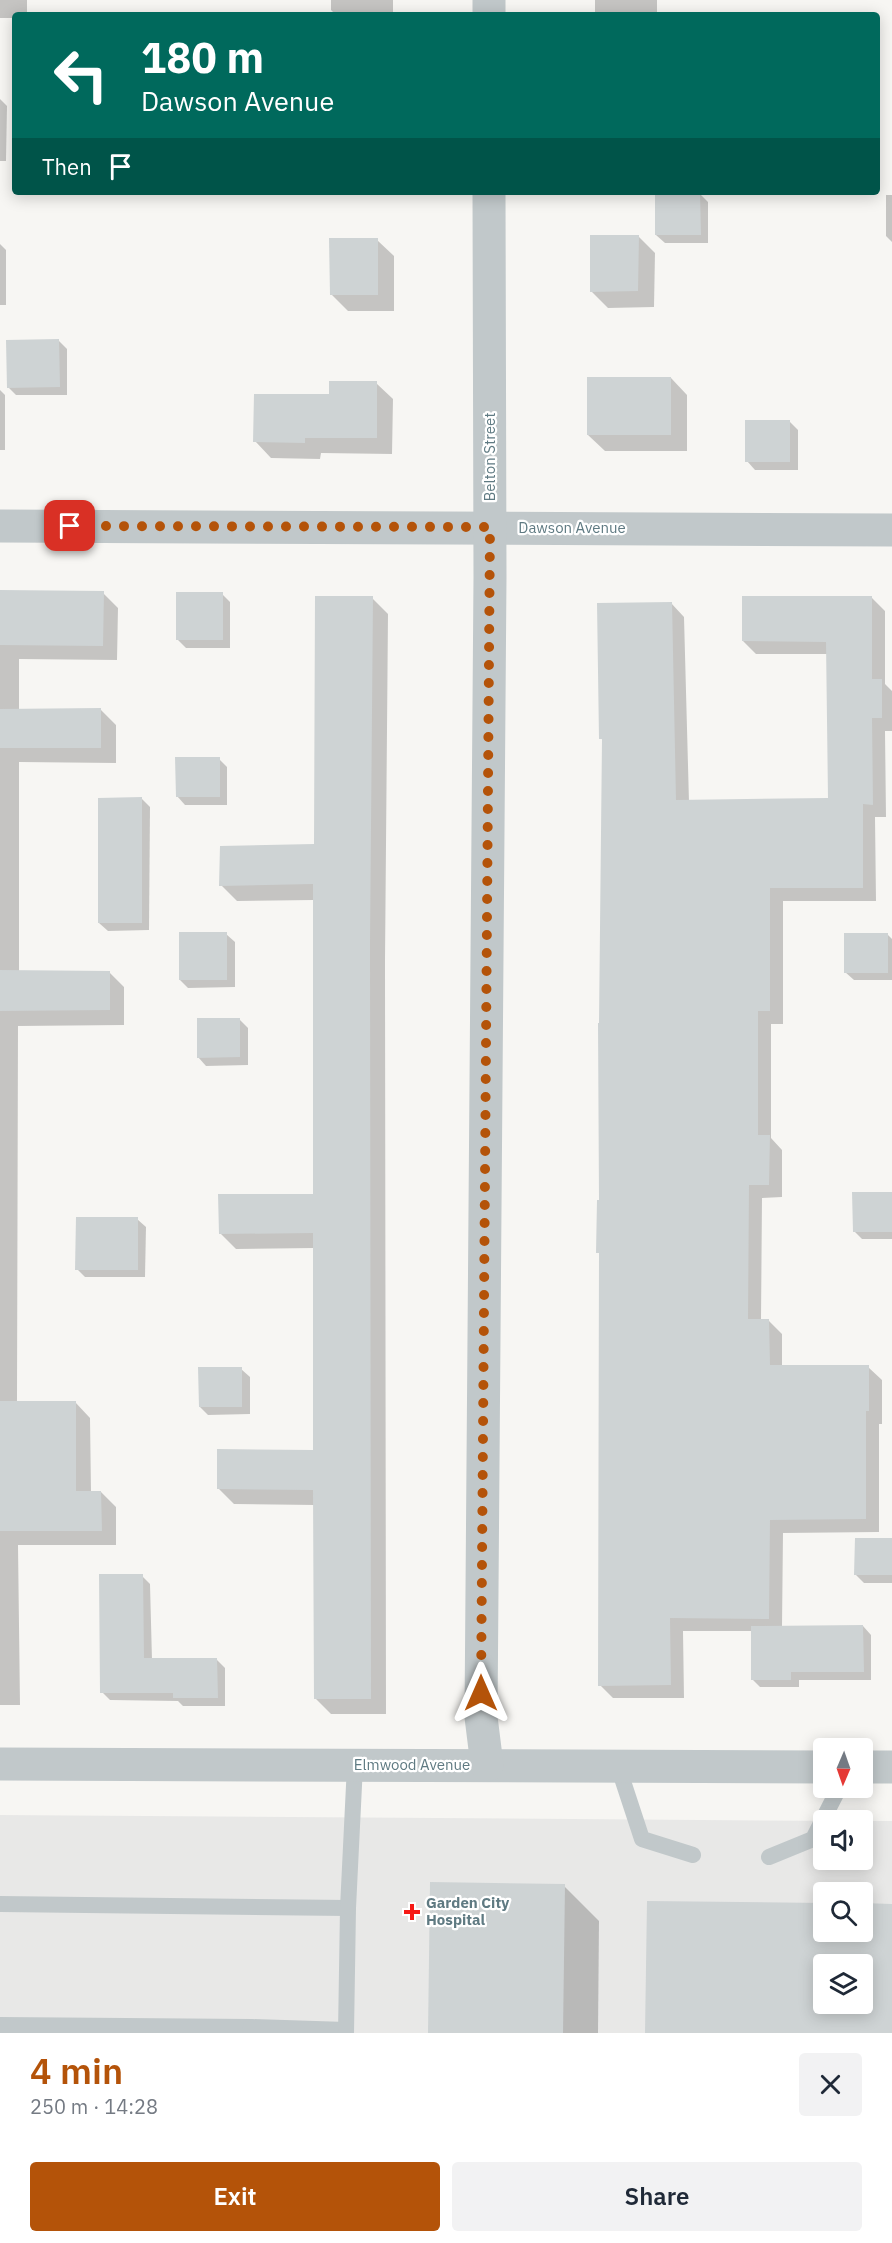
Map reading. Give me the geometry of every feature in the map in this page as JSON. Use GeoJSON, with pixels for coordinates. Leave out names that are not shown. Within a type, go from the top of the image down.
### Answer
{"type":"FeatureCollection","features":[{"type":"Feature","properties":{"kind":"street","name":"Belton Street"},"geometry":{"type":"LineString","coordinates":[[487,1765],[481,1717],[490,527],[489,195]]}},
{"type":"Feature","properties":{"kind":"street","name":"Dawson Avenue"},"geometry":{"type":"LineString","coordinates":[[0,526],[892,530]]}},
{"type":"Feature","properties":{"kind":"street","name":"Elmwood Avenue"},"geometry":{"type":"LineString","coordinates":[[0,1764],[813,1767]]}},
{"type":"Feature","properties":{"kind":"street"},"geometry":{"type":"LineString","coordinates":[[873,1767],[892,1767]]}},
{"type":"Feature","properties":{"kind":"lane"},"geometry":{"type":"LineString","coordinates":[[0,2025],[346,2031],[348,1908],[355,1765]]}},
{"type":"Feature","properties":{"kind":"lane"},"geometry":{"type":"LineString","coordinates":[[618,1766],[642,1839],[693,1855]]}},
{"type":"Feature","properties":{"kind":"lane"},"geometry":{"type":"LineString","coordinates":[[769,1857],[813,1839],[834,1798]]}},
{"type":"Feature","properties":{"kind":"lane"},"geometry":{"type":"LineString","coordinates":[[0,1904],[348,1908]]}},
{"type":"Feature","properties":{"kind":"shaded area","name":"Garden City Hospital"},"geometry":{"type":"Polygon","coordinates":[[[0,1815],[813,1821],[813,1870],[873,1870],[873,1821],[892,1821],[892,2033],[0,2033],[0,1815]]]}},
{"type":"Feature","properties":{"kind":"building"},"geometry":{"type":"Polygon","coordinates":[[[655,195],[700,195],[701,235],[655,235],[655,195]]]}},
{"type":"Feature","properties":{"kind":"building"},"geometry":{"type":"Polygon","coordinates":[[[590,235],[639,235],[638,291],[590,292],[590,235]]]}},
{"type":"Feature","properties":{"kind":"building"},"geometry":{"type":"Polygon","coordinates":[[[329,238],[378,238],[378,295],[330,295],[329,238]]]}},
{"type":"Feature","properties":{"kind":"building"},"geometry":{"type":"Polygon","coordinates":[[[59,339],[60,387],[7,388],[6,340],[59,339]]]}},
{"type":"Feature","properties":{"kind":"building"},"geometry":{"type":"Polygon","coordinates":[[[587,377],[671,377],[671,435],[587,435],[587,377]]]}},
{"type":"Feature","properties":{"kind":"building"},"geometry":{"type":"Polygon","coordinates":[[[329,381],[377,381],[377,438],[305,438],[305,443],[253,442],[254,394],[329,394],[329,381]]]}},
{"type":"Feature","properties":{"kind":"building"},"geometry":{"type":"Polygon","coordinates":[[[745,420],[790,420],[790,462],[745,462],[745,420]]]}},
{"type":"Feature","properties":{"kind":"building"},"geometry":{"type":"Polygon","coordinates":[[[0,590],[104,591],[103,646],[0,645],[0,590]]]}},
{"type":"Feature","properties":{"kind":"building"},"geometry":{"type":"Polygon","coordinates":[[[176,592],[223,592],[223,640],[176,640],[176,592]]]}},
{"type":"Feature","properties":{"kind":"building"},"geometry":{"type":"Polygon","coordinates":[[[315,596],[373,596],[370,944],[371,1699],[314,1699],[313,1490],[217,1489],[217,1449],[313,1450],[313,1233],[219,1234],[218,1194],[313,1194],[313,884],[219,886],[220,846],[314,844],[315,596]]]}},
{"type":"Feature","properties":{"kind":"building"},"geometry":{"type":"Polygon","coordinates":[[[742,596],[872,596],[872,679],[882,679],[882,718],[872,718],[873,805],[863,804],[863,888],[770,888],[770,1011],[758,1011],[758,1135],[770,1135],[769,1185],[749,1185],[748,1319],[769,1319],[770,1365],[869,1365],[869,1411],[866,1411],[866,1519],[770,1520],[769,1619],[670,1618],[671,1685],[598,1686],[599,1253],[596,1253],[597,1200],[599,1200],[598,1023],[602,739],[599,739],[597,603],[672,602],[676,800],[828,798],[826,642],[742,641],[742,596]]]}},
{"type":"Feature","properties":{"kind":"building"},"geometry":{"type":"Polygon","coordinates":[[[101,708],[101,748],[0,748],[0,709],[101,708]]]}},
{"type":"Feature","properties":{"kind":"building"},"geometry":{"type":"Polygon","coordinates":[[[175,757],[220,757],[220,797],[176,797],[175,757]]]}},
{"type":"Feature","properties":{"kind":"building"},"geometry":{"type":"Polygon","coordinates":[[[142,797],[142,923],[98,923],[98,798],[142,797]]]}},
{"type":"Feature","properties":{"kind":"building"},"geometry":{"type":"Polygon","coordinates":[[[179,932],[227,932],[227,980],[179,980],[179,932]]]}},
{"type":"Feature","properties":{"kind":"building"},"geometry":{"type":"Polygon","coordinates":[[[844,933],[888,933],[888,973],[844,973],[844,933]]]}},
{"type":"Feature","properties":{"kind":"building"},"geometry":{"type":"Polygon","coordinates":[[[0,970],[110,971],[110,1010],[0,1011],[0,970]]]}},
{"type":"Feature","properties":{"kind":"building"},"geometry":{"type":"Polygon","coordinates":[[[197,1018],[240,1018],[240,1057],[197,1058],[197,1018]]]}},
{"type":"Feature","properties":{"kind":"building"},"geometry":{"type":"Polygon","coordinates":[[[852,1192],[892,1192],[892,1232],[853,1232],[852,1192]]]}},
{"type":"Feature","properties":{"kind":"building"},"geometry":{"type":"Polygon","coordinates":[[[76,1217],[138,1217],[138,1270],[75,1270],[76,1217]]]}},
{"type":"Feature","properties":{"kind":"building"},"geometry":{"type":"Polygon","coordinates":[[[198,1367],[242,1367],[242,1407],[199,1407],[198,1367]]]}},
{"type":"Feature","properties":{"kind":"building"},"geometry":{"type":"Polygon","coordinates":[[[0,1401],[76,1401],[76,1491],[101,1491],[102,1531],[0,1531],[0,1401]]]}},
{"type":"Feature","properties":{"kind":"building"},"geometry":{"type":"Polygon","coordinates":[[[855,1538],[892,1538],[892,1575],[854,1575],[855,1538]]]}},
{"type":"Feature","properties":{"kind":"building"},"geometry":{"type":"Polygon","coordinates":[[[99,1574],[143,1574],[144,1658],[217,1658],[218,1698],[173,1698],[173,1693],[100,1693],[99,1574]]]}},
{"type":"Feature","properties":{"kind":"building"},"geometry":{"type":"Polygon","coordinates":[[[863,1625],[864,1672],[791,1672],[791,1680],[751,1680],[751,1626],[863,1625]]]}},
{"type":"Feature","properties":{"kind":"building"},"geometry":{"type":"Polygon","coordinates":[[[430,1882],[565,1884],[563,2033],[428,2033],[430,1882]]]}},
{"type":"Feature","properties":{"kind":"building"},"geometry":{"type":"Polygon","coordinates":[[[647,1901],[813,1903],[813,1942],[873,1942],[873,1903],[892,1904],[892,2033],[645,2033],[647,1901]]]}},
{"type":"Feature","properties":{"kind":"place","name":"Garden City Hospital"},"geometry":{"type":"Point","coordinates":[412,1912]}},
{"type":"Feature","properties":{"kind":"route"},"geometry":{"type":"LineString","coordinates":[[70,526],[490,527],[481,1693]]}}]}
